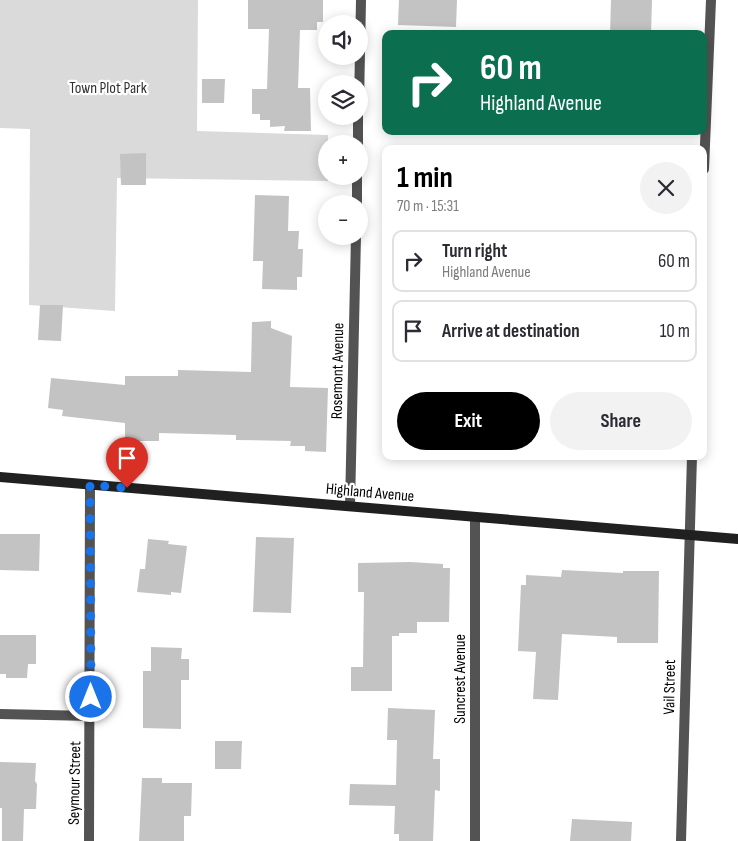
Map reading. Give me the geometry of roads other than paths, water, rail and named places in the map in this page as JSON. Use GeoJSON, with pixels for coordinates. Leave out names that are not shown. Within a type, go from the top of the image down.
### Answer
{"type":"FeatureCollection","features":[{"type":"Feature","properties":{"kind":"main road","name":"Highland Avenue"},"geometry":{"type":"LineString","coordinates":[[0,477],[738,539]]}},
{"type":"Feature","properties":{"kind":"street"},"geometry":{"type":"LineString","coordinates":[[360,75],[361,0]]}},
{"type":"Feature","properties":{"kind":"street"},"geometry":{"type":"LineString","coordinates":[[707,97],[711,0]]}},
{"type":"Feature","properties":{"kind":"street","name":"Rosemont Avenue"},"geometry":{"type":"LineString","coordinates":[[350,506],[356,245]]}},
{"type":"Feature","properties":{"kind":"street","name":"Vail Street"},"geometry":{"type":"LineString","coordinates":[[681,841],[692,460]]}},
{"type":"Feature","properties":{"kind":"street","name":"Seymour Street"},"geometry":{"type":"LineString","coordinates":[[90,485],[90,841]]}},
{"type":"Feature","properties":{"kind":"street","name":"Suncrest Avenue"},"geometry":{"type":"LineString","coordinates":[[475,517],[475,841]]}},
{"type":"Feature","properties":{"kind":"street"},"geometry":{"type":"LineString","coordinates":[[0,714],[91,716]]}},
{"type":"Feature","properties":{"kind":"park label","name":"Town Plot Park"},"geometry":{"type":"Point","coordinates":[108,88]}}]}
